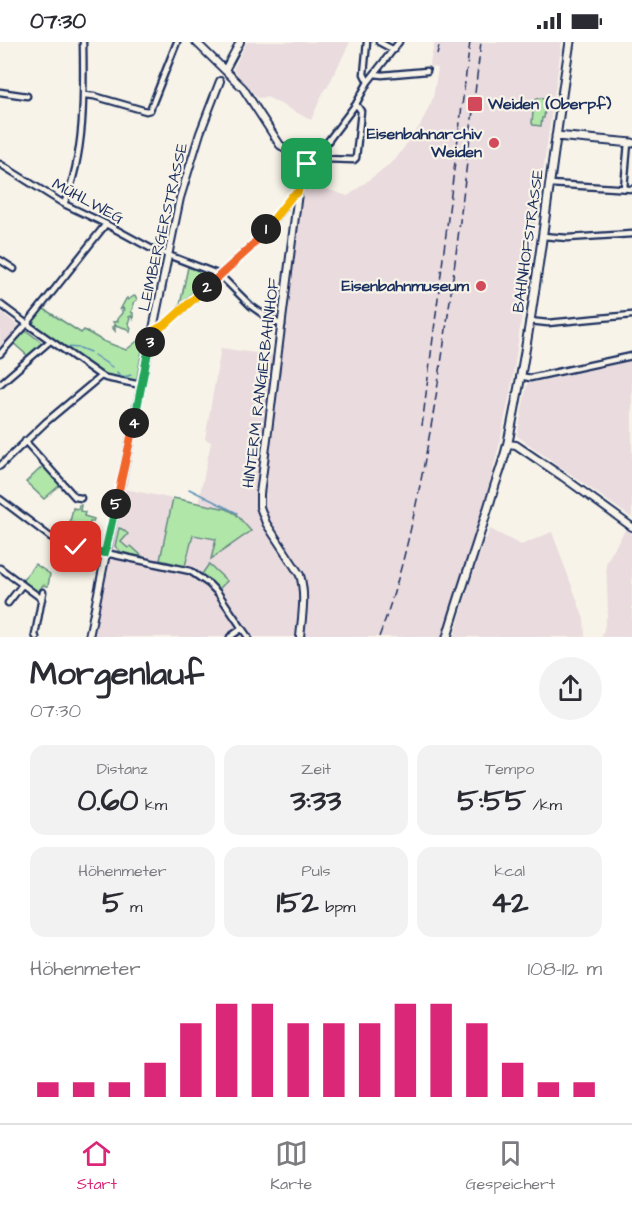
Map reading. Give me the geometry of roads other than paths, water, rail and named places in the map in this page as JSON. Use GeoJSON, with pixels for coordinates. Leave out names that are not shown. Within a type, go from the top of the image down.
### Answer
{"type":"FeatureCollection","features":[{"type":"Feature","properties":{"kind":"main road","name":"BAHNHOFSTRASSE"},"geometry":{"type":"LineString","coordinates":[[447,637],[508,444],[529,321],[570,42]]}},
{"type":"Feature","properties":{"kind":"main road"},"geometry":{"type":"LineString","coordinates":[[556,136],[630,143]]}},
{"type":"Feature","properties":{"kind":"street"},"geometry":{"type":"LineString","coordinates":[[64,204],[69,192],[82,122],[83,42]]}},
{"type":"Feature","properties":{"kind":"street"},"geometry":{"type":"LineString","coordinates":[[84,95],[150,110],[177,42]]}},
{"type":"Feature","properties":{"kind":"street"},"geometry":{"type":"LineString","coordinates":[[196,42],[249,97],[280,145],[310,165],[399,42]]}},
{"type":"Feature","properties":{"kind":"street","name":"LEIMBERGERSTRASSE"},"geometry":{"type":"LineString","coordinates":[[89,637],[187,172],[220,81],[240,42]]}},
{"type":"Feature","properties":{"kind":"street"},"geometry":{"type":"LineString","coordinates":[[367,42],[364,74],[368,82]]}},
{"type":"Feature","properties":{"kind":"street"},"geometry":{"type":"LineString","coordinates":[[379,42],[394,50]]}},
{"type":"Feature","properties":{"kind":"street"},"geometry":{"type":"LineString","coordinates":[[375,74],[427,71]]}},
{"type":"Feature","properties":{"kind":"street"},"geometry":{"type":"LineString","coordinates":[[0,93],[27,96]]}},
{"type":"Feature","properties":{"kind":"street"},"geometry":{"type":"LineString","coordinates":[[317,155],[324,159],[354,160],[356,158],[361,111],[356,104]]}},
{"type":"Feature","properties":{"kind":"street"},"geometry":{"type":"LineString","coordinates":[[624,188],[630,143]]}},
{"type":"Feature","properties":{"kind":"street","name":"MÜHLWEG"},"geometry":{"type":"LineString","coordinates":[[0,164],[64,204],[150,248],[220,275]]}},
{"type":"Feature","properties":{"kind":"street","name":"HINTERM RANGIERBAHNHOF"},"geometry":{"type":"LineString","coordinates":[[300,637],[303,590],[300,575],[266,523],[260,502],[264,453],[298,192],[300,181],[310,165]]}},
{"type":"Feature","properties":{"kind":"street"},"geometry":{"type":"LineString","coordinates":[[550,183],[632,189]]}},
{"type":"Feature","properties":{"kind":"street"},"geometry":{"type":"LineString","coordinates":[[153,331],[166,324],[250,248],[292,196],[298,192]]}},
{"type":"Feature","properties":{"kind":"street"},"geometry":{"type":"LineString","coordinates":[[0,354],[27,324],[106,224]]}},
{"type":"Feature","properties":{"kind":"street"},"geometry":{"type":"LineString","coordinates":[[542,236],[568,238],[632,234]]}},
{"type":"Feature","properties":{"kind":"street"},"geometry":{"type":"LineString","coordinates":[[0,260],[14,269]]}},
{"type":"Feature","properties":{"kind":"street"},"geometry":{"type":"LineString","coordinates":[[220,275],[251,306],[282,325]]}},
{"type":"Feature","properties":{"kind":"street"},"geometry":{"type":"LineString","coordinates":[[0,304],[101,376],[141,386]]}},
{"type":"Feature","properties":{"kind":"street"},"geometry":{"type":"LineString","coordinates":[[529,321],[548,323],[632,315]]}},
{"type":"Feature","properties":{"kind":"street"},"geometry":{"type":"LineString","coordinates":[[0,384],[50,341]]}},
{"type":"Feature","properties":{"kind":"street"},"geometry":{"type":"LineString","coordinates":[[520,376],[530,378],[632,356]]}},
{"type":"Feature","properties":{"kind":"street"},"geometry":{"type":"LineString","coordinates":[[0,466],[25,441],[101,376]]}},
{"type":"Feature","properties":{"kind":"street"},"geometry":{"type":"LineString","coordinates":[[25,441],[75,497],[81,498]]}},
{"type":"Feature","properties":{"kind":"street"},"geometry":{"type":"LineString","coordinates":[[508,444],[516,446],[563,477],[632,527]]}},
{"type":"Feature","properties":{"kind":"street"},"geometry":{"type":"LineString","coordinates":[[0,499],[58,542],[185,570],[199,576],[218,594],[248,637]]}},
{"type":"Feature","properties":{"kind":"street"},"geometry":{"type":"LineString","coordinates":[[0,567],[42,599]]}},
{"type":"Feature","properties":{"kind":"street"},"geometry":{"type":"LineString","coordinates":[[8,603],[22,585]]}},
{"type":"Feature","properties":{"kind":"street"},"geometry":{"type":"LineString","coordinates":[[36,637],[43,592]]}},
{"type":"Feature","properties":{"kind":"street"},"geometry":{"type":"LineString","coordinates":[[230,637],[241,629]]}},
{"type":"Feature","properties":{"kind":"waterway"},"geometry":{"type":"LineString","coordinates":[[38,328],[66,347],[80,348],[90,352]]}},
{"type":"Feature","properties":{"kind":"waterway"},"geometry":{"type":"LineString","coordinates":[[94,355],[112,367]]}},
{"type":"Feature","properties":{"kind":"waterway"},"geometry":{"type":"LineString","coordinates":[[117,372],[123,376],[131,375]]}},
{"type":"Feature","properties":{"kind":"waterway"},"geometry":{"type":"LineString","coordinates":[[189,489],[237,513]]}},
{"type":"Feature","properties":{"kind":"railway"},"geometry":{"type":"LineString","coordinates":[[437,55],[440,42]]}},
{"type":"Feature","properties":{"kind":"railway"},"geometry":{"type":"LineString","coordinates":[[422,426],[470,42]]}},
{"type":"Feature","properties":{"kind":"railway"},"geometry":{"type":"LineString","coordinates":[[379,637],[404,557],[432,421],[453,279],[481,42]]}},
{"type":"Feature","properties":{"kind":"place","name":"Weiden (Oberpf)"},"geometry":{"type":"Point","coordinates":[475,104]}},
{"type":"Feature","properties":{"kind":"place","name":"Eisenbahnarchiv Weiden"},"geometry":{"type":"Point","coordinates":[494,143]}},
{"type":"Feature","properties":{"kind":"place","name":"Eisenbahnmuseum"},"geometry":{"type":"Point","coordinates":[481,286]}}]}
